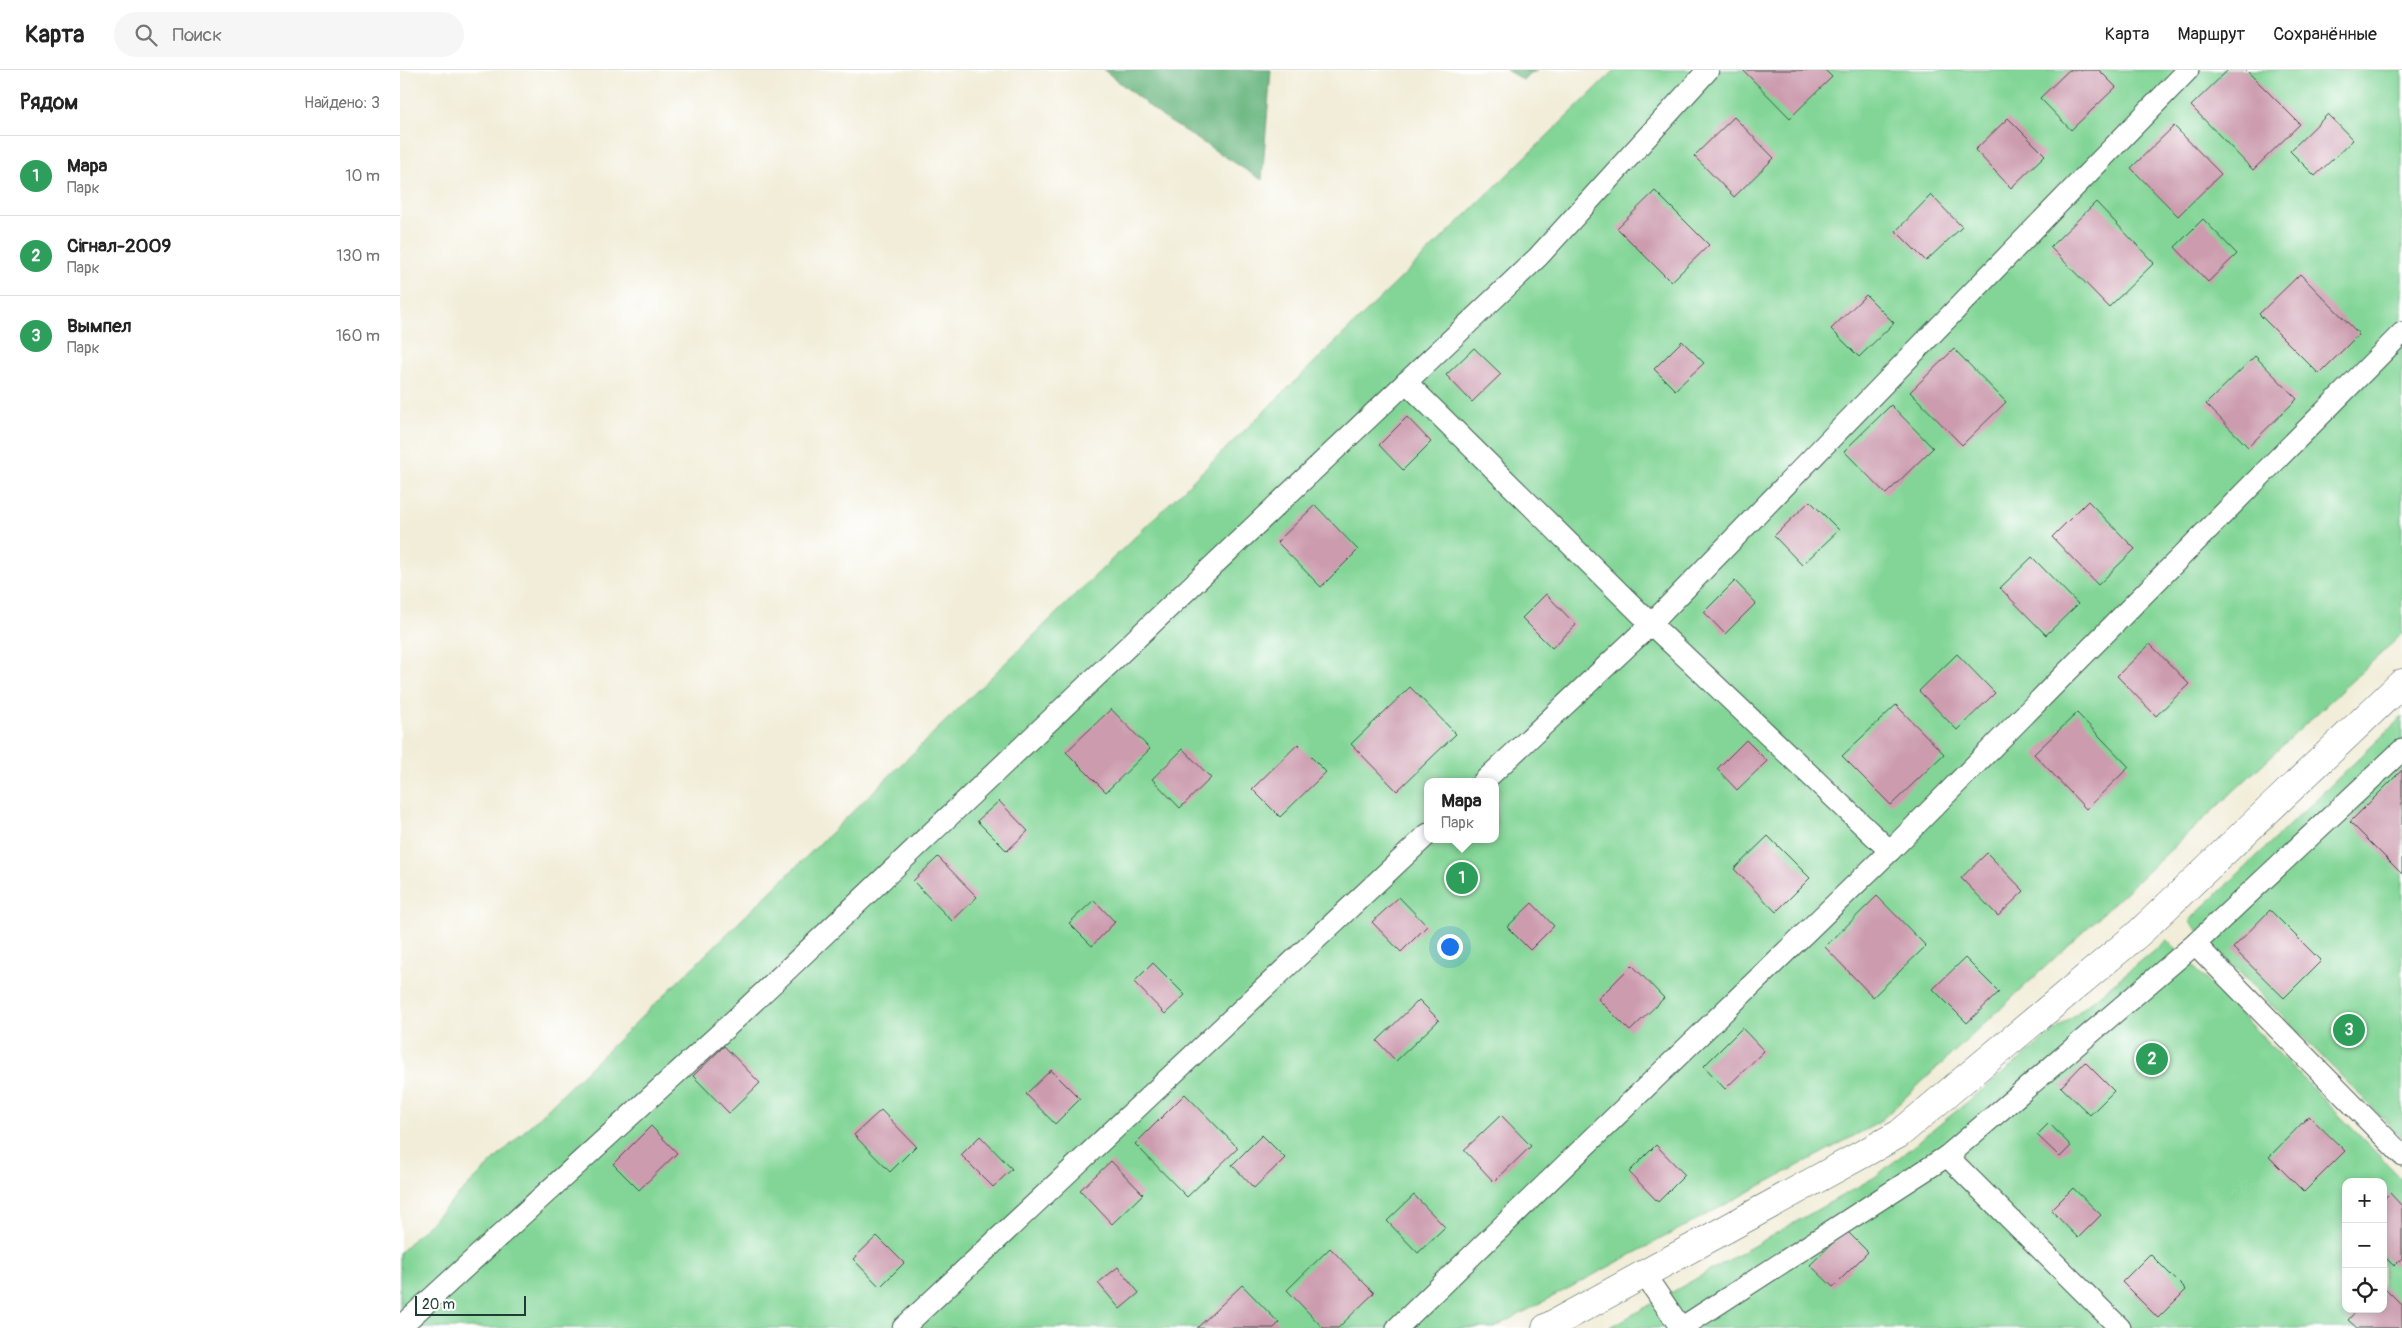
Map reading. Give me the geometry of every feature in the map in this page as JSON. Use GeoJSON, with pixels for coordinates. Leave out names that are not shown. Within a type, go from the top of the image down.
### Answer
{"type":"FeatureCollection","features":[{"type":"Feature","properties":{"kind":"street"},"geometry":{"type":"LineString","coordinates":[[1546,1328],[1899,1134],[2139,933],[2402,683]]}},
{"type":"Feature","properties":{"kind":"lane"},"geometry":{"type":"LineString","coordinates":[[400,1327],[728,1026],[1538,256],[1708,70]]}},
{"type":"Feature","properties":{"kind":"lane"},"geometry":{"type":"LineString","coordinates":[[1488,778],[1651,624],[2188,70]]}},
{"type":"Feature","properties":{"kind":"lane"},"geometry":{"type":"LineString","coordinates":[[1397,1328],[1890,852],[2402,333]]}},
{"type":"Feature","properties":{"kind":"lane"},"geometry":{"type":"LineString","coordinates":[[1406,382],[1651,624],[1890,852]]}},
{"type":"Feature","properties":{"kind":"lane"},"geometry":{"type":"LineString","coordinates":[[1644,1274],[1681,1328],[1947,1156],[2195,944],[2402,750]]}},
{"type":"Feature","properties":{"kind":"lane"},"geometry":{"type":"LineString","coordinates":[[905,1327],[1424,838]]}},
{"type":"Feature","properties":{"kind":"lane"},"geometry":{"type":"LineString","coordinates":[[2195,944],[2402,1155]]}},
{"type":"Feature","properties":{"kind":"lane"},"geometry":{"type":"LineString","coordinates":[[1947,1156],[2120,1328]]}},
{"type":"Feature","properties":{"kind":"green space"},"geometry":{"type":"Polygon","coordinates":[[[1104,70],[1271,70],[1262,180],[1164,118],[1104,70]]]}},
{"type":"Feature","properties":{"kind":"green space"},"geometry":{"type":"Polygon","coordinates":[[[1506,70],[1537,70],[1523,80],[1506,70]]]}},
{"type":"Feature","properties":{"kind":"green space"},"geometry":{"type":"Polygon","coordinates":[[[1615,70],[2402,70],[2402,634],[1878,1123],[1494,1328],[400,1328],[400,1252],[1615,70]]]}},
{"type":"Feature","properties":{"kind":"green space"},"geometry":{"type":"Polygon","coordinates":[[[2402,717],[2402,1138],[2189,921],[2402,717]]]}},
{"type":"Feature","properties":{"kind":"green space"},"geometry":{"type":"Polygon","coordinates":[[[2167,940],[2402,1179],[2402,1328],[1609,1328],[1875,1177],[2167,940]]]}},
{"type":"Feature","properties":{"kind":"building"},"geometry":{"type":"Polygon","coordinates":[[[1743,70],[1825,70],[1832,77],[1790,118],[1743,70]]]}},
{"type":"Feature","properties":{"kind":"building"},"geometry":{"type":"Polygon","coordinates":[[[2069,70],[2099,70],[2116,87],[2071,130],[2040,98],[2069,70]]]}},
{"type":"Feature","properties":{"kind":"building"},"geometry":{"type":"Polygon","coordinates":[[[2228,70],[2246,70],[2300,124],[2253,170],[2191,106],[2228,70]]]}},
{"type":"Feature","properties":{"kind":"building"},"geometry":{"type":"Polygon","coordinates":[[[2328,114],[2353,140],[2315,176],[2290,151],[2328,114]]]}},
{"type":"Feature","properties":{"kind":"building"},"geometry":{"type":"Polygon","coordinates":[[[1734,117],[1774,158],[1734,197],[1694,156],[1734,117]]]}},
{"type":"Feature","properties":{"kind":"building"},"geometry":{"type":"Polygon","coordinates":[[[2008,118],[2045,155],[2011,188],[1975,150],[2008,118]]]}},
{"type":"Feature","properties":{"kind":"building"},"geometry":{"type":"Polygon","coordinates":[[[2174,126],[2221,174],[2178,216],[2131,168],[2174,126]]]}},
{"type":"Feature","properties":{"kind":"building"},"geometry":{"type":"Polygon","coordinates":[[[1655,191],[1709,245],[1671,282],[1617,228],[1655,191]]]}},
{"type":"Feature","properties":{"kind":"building"},"geometry":{"type":"Polygon","coordinates":[[[1931,195],[1962,227],[1926,261],[1896,231],[1931,195]]]}},
{"type":"Feature","properties":{"kind":"building"},"geometry":{"type":"Polygon","coordinates":[[[2096,202],[2154,263],[2109,307],[2050,247],[2096,202]]]}},
{"type":"Feature","properties":{"kind":"building"},"geometry":{"type":"Polygon","coordinates":[[[2203,219],[2237,254],[2208,282],[2175,247],[2203,219]]]}},
{"type":"Feature","properties":{"kind":"building"},"geometry":{"type":"Polygon","coordinates":[[[2300,274],[2359,334],[2319,374],[2259,314],[2300,274]]]}},
{"type":"Feature","properties":{"kind":"building"},"geometry":{"type":"Polygon","coordinates":[[[1866,295],[1894,323],[1859,357],[1831,329],[1866,295]]]}},
{"type":"Feature","properties":{"kind":"building"},"geometry":{"type":"Polygon","coordinates":[[[1682,341],[1704,363],[1675,390],[1654,369],[1682,341]]]}},
{"type":"Feature","properties":{"kind":"building"},"geometry":{"type":"Polygon","coordinates":[[[1474,348],[1501,374],[1472,402],[1446,375],[1474,348]]]}},
{"type":"Feature","properties":{"kind":"building"},"geometry":{"type":"Polygon","coordinates":[[[1954,349],[2006,402],[1962,445],[1910,392],[1954,349]]]}},
{"type":"Feature","properties":{"kind":"building"},"geometry":{"type":"Polygon","coordinates":[[[2255,356],[2297,399],[2248,447],[2206,404],[2255,356]]]}},
{"type":"Feature","properties":{"kind":"building"},"geometry":{"type":"Polygon","coordinates":[[[1891,405],[1933,448],[1886,494],[1844,451],[1891,405]]]}},
{"type":"Feature","properties":{"kind":"building"},"geometry":{"type":"Polygon","coordinates":[[[1407,417],[1431,442],[1403,470],[1379,445],[1407,417]]]}},
{"type":"Feature","properties":{"kind":"building"},"geometry":{"type":"Polygon","coordinates":[[[1810,501],[1839,530],[1802,565],[1774,536],[1810,501]]]}},
{"type":"Feature","properties":{"kind":"building"},"geometry":{"type":"Polygon","coordinates":[[[2088,501],[2135,549],[2098,585],[2052,537],[2088,501]]]}},
{"type":"Feature","properties":{"kind":"building"},"geometry":{"type":"Polygon","coordinates":[[[1315,505],[1358,550],[1321,587],[1277,542],[1315,505]]]}},
{"type":"Feature","properties":{"kind":"building"},"geometry":{"type":"Polygon","coordinates":[[[2032,557],[2078,604],[2046,635],[2000,588],[2032,557]]]}},
{"type":"Feature","properties":{"kind":"building"},"geometry":{"type":"Polygon","coordinates":[[[1735,581],[1756,603],[1725,634],[1704,612],[1735,581]]]}},
{"type":"Feature","properties":{"kind":"building"},"geometry":{"type":"Polygon","coordinates":[[[1546,594],[1576,625],[1552,648],[1522,618],[1546,594]]]}},
{"type":"Feature","properties":{"kind":"building"},"geometry":{"type":"Polygon","coordinates":[[[2150,644],[2189,684],[2156,716],[2117,676],[2150,644]]]}},
{"type":"Feature","properties":{"kind":"building"},"geometry":{"type":"Polygon","coordinates":[[[1957,654],[1995,693],[1957,730],[1919,691],[1957,654]]]}},
{"type":"Feature","properties":{"kind":"building"},"geometry":{"type":"Polygon","coordinates":[[[1410,687],[1456,734],[1397,791],[1351,744],[1410,687]]]}},
{"type":"Feature","properties":{"kind":"building"},"geometry":{"type":"Polygon","coordinates":[[[1896,705],[1944,754],[1891,805],[1842,756],[1896,705]]]}},
{"type":"Feature","properties":{"kind":"building"},"geometry":{"type":"Polygon","coordinates":[[[1111,709],[1150,749],[1106,792],[1066,752],[1111,709]]]}},
{"type":"Feature","properties":{"kind":"building"},"geometry":{"type":"Polygon","coordinates":[[[2077,713],[2129,767],[2086,809],[2034,754],[2077,713]]]}},
{"type":"Feature","properties":{"kind":"building"},"geometry":{"type":"Polygon","coordinates":[[[1746,740],[1767,761],[1737,790],[1717,769],[1746,740]]]}},
{"type":"Feature","properties":{"kind":"building"},"geometry":{"type":"Polygon","coordinates":[[[1298,744],[1326,772],[1280,817],[1252,789],[1298,744]]]}},
{"type":"Feature","properties":{"kind":"building"},"geometry":{"type":"Polygon","coordinates":[[[1183,749],[1211,778],[1180,808],[1152,779],[1183,749]]]}},
{"type":"Feature","properties":{"kind":"building"},"geometry":{"type":"Polygon","coordinates":[[[2402,770],[2402,874],[2350,822],[2402,770]]]}},
{"type":"Feature","properties":{"kind":"building"},"geometry":{"type":"Polygon","coordinates":[[[999,801],[1028,831],[1007,851],[977,821],[999,801]]]}},
{"type":"Feature","properties":{"kind":"building"},"geometry":{"type":"Polygon","coordinates":[[[1768,836],[1810,878],[1776,912],[1734,869],[1768,836]]]}},
{"type":"Feature","properties":{"kind":"building"},"geometry":{"type":"Polygon","coordinates":[[[1987,853],[2024,891],[1998,916],[1961,878],[1987,853]]]}},
{"type":"Feature","properties":{"kind":"building"},"geometry":{"type":"Polygon","coordinates":[[[938,857],[977,897],[952,921],[913,881],[938,857]]]}},
{"type":"Feature","properties":{"kind":"building"},"geometry":{"type":"Polygon","coordinates":[[[1877,896],[1926,946],[1873,997],[1825,947],[1877,896]]]}},
{"type":"Feature","properties":{"kind":"building"},"geometry":{"type":"Polygon","coordinates":[[[1399,897],[1427,926],[1401,952],[1372,922],[1399,897]]]}},
{"type":"Feature","properties":{"kind":"building"},"geometry":{"type":"Polygon","coordinates":[[[1094,900],[1115,922],[1092,946],[1069,923],[1094,900]]]}},
{"type":"Feature","properties":{"kind":"building"},"geometry":{"type":"Polygon","coordinates":[[[1532,903],[1554,926],[1530,950],[1507,927],[1532,903]]]}},
{"type":"Feature","properties":{"kind":"building"},"geometry":{"type":"Polygon","coordinates":[[[2270,910],[2321,961],[2284,998],[2233,948],[2270,910]]]}},
{"type":"Feature","properties":{"kind":"building"},"geometry":{"type":"Polygon","coordinates":[[[1965,958],[1999,992],[1967,1023],[1933,989],[1965,958]]]}},
{"type":"Feature","properties":{"kind":"building"},"geometry":{"type":"Polygon","coordinates":[[[1153,963],[1185,995],[1165,1014],[1134,982],[1153,963]]]}},
{"type":"Feature","properties":{"kind":"building"},"geometry":{"type":"Polygon","coordinates":[[[1632,965],[1664,998],[1630,1031],[1598,999],[1632,965]]]}},
{"type":"Feature","properties":{"kind":"building"},"geometry":{"type":"Polygon","coordinates":[[[1419,1000],[1439,1020],[1396,1061],[1377,1041],[1419,1000]]]}},
{"type":"Feature","properties":{"kind":"building"},"geometry":{"type":"Polygon","coordinates":[[[1742,1028],[1764,1051],[1725,1089],[1704,1066],[1742,1028]]]}},
{"type":"Feature","properties":{"kind":"building"},"geometry":{"type":"Polygon","coordinates":[[[724,1046],[760,1083],[729,1113],[693,1076],[724,1046]]]}},
{"type":"Feature","properties":{"kind":"building"},"geometry":{"type":"Polygon","coordinates":[[[2085,1062],[2114,1091],[2090,1115],[2061,1087],[2085,1062]]]}},
{"type":"Feature","properties":{"kind":"building"},"geometry":{"type":"Polygon","coordinates":[[[1051,1070],[1080,1099],[1055,1124],[1026,1094],[1051,1070]]]}},
{"type":"Feature","properties":{"kind":"building"},"geometry":{"type":"Polygon","coordinates":[[[1185,1094],[1238,1148],[1187,1197],[1135,1144],[1185,1094]]]}},
{"type":"Feature","properties":{"kind":"building"},"geometry":{"type":"Polygon","coordinates":[[[881,1110],[916,1146],[890,1172],[854,1135],[881,1110]]]}},
{"type":"Feature","properties":{"kind":"building"},"geometry":{"type":"Polygon","coordinates":[[[1501,1115],[1531,1146],[1494,1182],[1464,1150],[1501,1115]]]}},
{"type":"Feature","properties":{"kind":"building"},"geometry":{"type":"Polygon","coordinates":[[[2309,1116],[2345,1151],[2304,1192],[2269,1157],[2309,1116]]]}},
{"type":"Feature","properties":{"kind":"building"},"geometry":{"type":"Polygon","coordinates":[[[2049,1123],[2071,1146],[2060,1157],[2037,1135],[2049,1123]]]}},
{"type":"Feature","properties":{"kind":"building"},"geometry":{"type":"Polygon","coordinates":[[[651,1126],[677,1153],[639,1190],[613,1164],[651,1126]]]}},
{"type":"Feature","properties":{"kind":"building"},"geometry":{"type":"Polygon","coordinates":[[[1262,1135],[1285,1158],[1254,1188],[1232,1165],[1262,1135]]]}},
{"type":"Feature","properties":{"kind":"building"},"geometry":{"type":"Polygon","coordinates":[[[980,1136],[1012,1169],[993,1187],[961,1155],[980,1136]]]}},
{"type":"Feature","properties":{"kind":"building"},"geometry":{"type":"Polygon","coordinates":[[[1656,1145],[1685,1175],[1658,1202],[1629,1172],[1656,1145]]]}},
{"type":"Feature","properties":{"kind":"building"},"geometry":{"type":"Polygon","coordinates":[[[1111,1161],[1143,1194],[1112,1224],[1080,1190],[1111,1161]]]}},
{"type":"Feature","properties":{"kind":"building"},"geometry":{"type":"Polygon","coordinates":[[[2073,1188],[2101,1215],[2078,1238],[2051,1210],[2073,1188]]]}},
{"type":"Feature","properties":{"kind":"building"},"geometry":{"type":"Polygon","coordinates":[[[2390,1193],[2402,1206],[2402,1258],[2394,1266],[2387,1259],[2387,1196],[2390,1193]]]}},
{"type":"Feature","properties":{"kind":"building"},"geometry":{"type":"Polygon","coordinates":[[[1414,1195],[1445,1227],[1418,1253],[1387,1221],[1414,1195]]]}},
{"type":"Feature","properties":{"kind":"building"},"geometry":{"type":"Polygon","coordinates":[[[1846,1230],[1868,1252],[1833,1287],[1810,1265],[1846,1230]]]}},
{"type":"Feature","properties":{"kind":"building"},"geometry":{"type":"Polygon","coordinates":[[[877,1236],[904,1263],[880,1287],[853,1259],[877,1236]]]}},
{"type":"Feature","properties":{"kind":"building"},"geometry":{"type":"Polygon","coordinates":[[[1330,1248],[1374,1293],[1338,1328],[1323,1328],[1287,1290],[1330,1248]]]}},
{"type":"Feature","properties":{"kind":"building"},"geometry":{"type":"Polygon","coordinates":[[[2150,1254],[2186,1290],[2158,1318],[2122,1282],[2150,1254]]]}},
{"type":"Feature","properties":{"kind":"building"},"geometry":{"type":"Polygon","coordinates":[[[1118,1267],[1139,1293],[1120,1309],[1098,1283],[1118,1267]]]}},
{"type":"Feature","properties":{"kind":"building"},"geometry":{"type":"Polygon","coordinates":[[[1242,1285],[1279,1323],[1274,1328],[1197,1328],[1242,1285]]]}},
{"type":"Feature","properties":{"kind":"building"},"geometry":{"type":"Polygon","coordinates":[[[2387,1290],[2402,1305],[2402,1328],[2357,1328],[2348,1320],[2354,1313],[2387,1313],[2387,1290]]]}},
{"type":"Feature","properties":{"kind":"place","name":"Мара"},"geometry":{"type":"Point","coordinates":[1462,878]}},
{"type":"Feature","properties":{"kind":"place","name":"Вымпел"},"geometry":{"type":"Point","coordinates":[2349,1030]}},
{"type":"Feature","properties":{"kind":"place","name":"Сігнал-2009"},"geometry":{"type":"Point","coordinates":[2152,1059]}}]}
